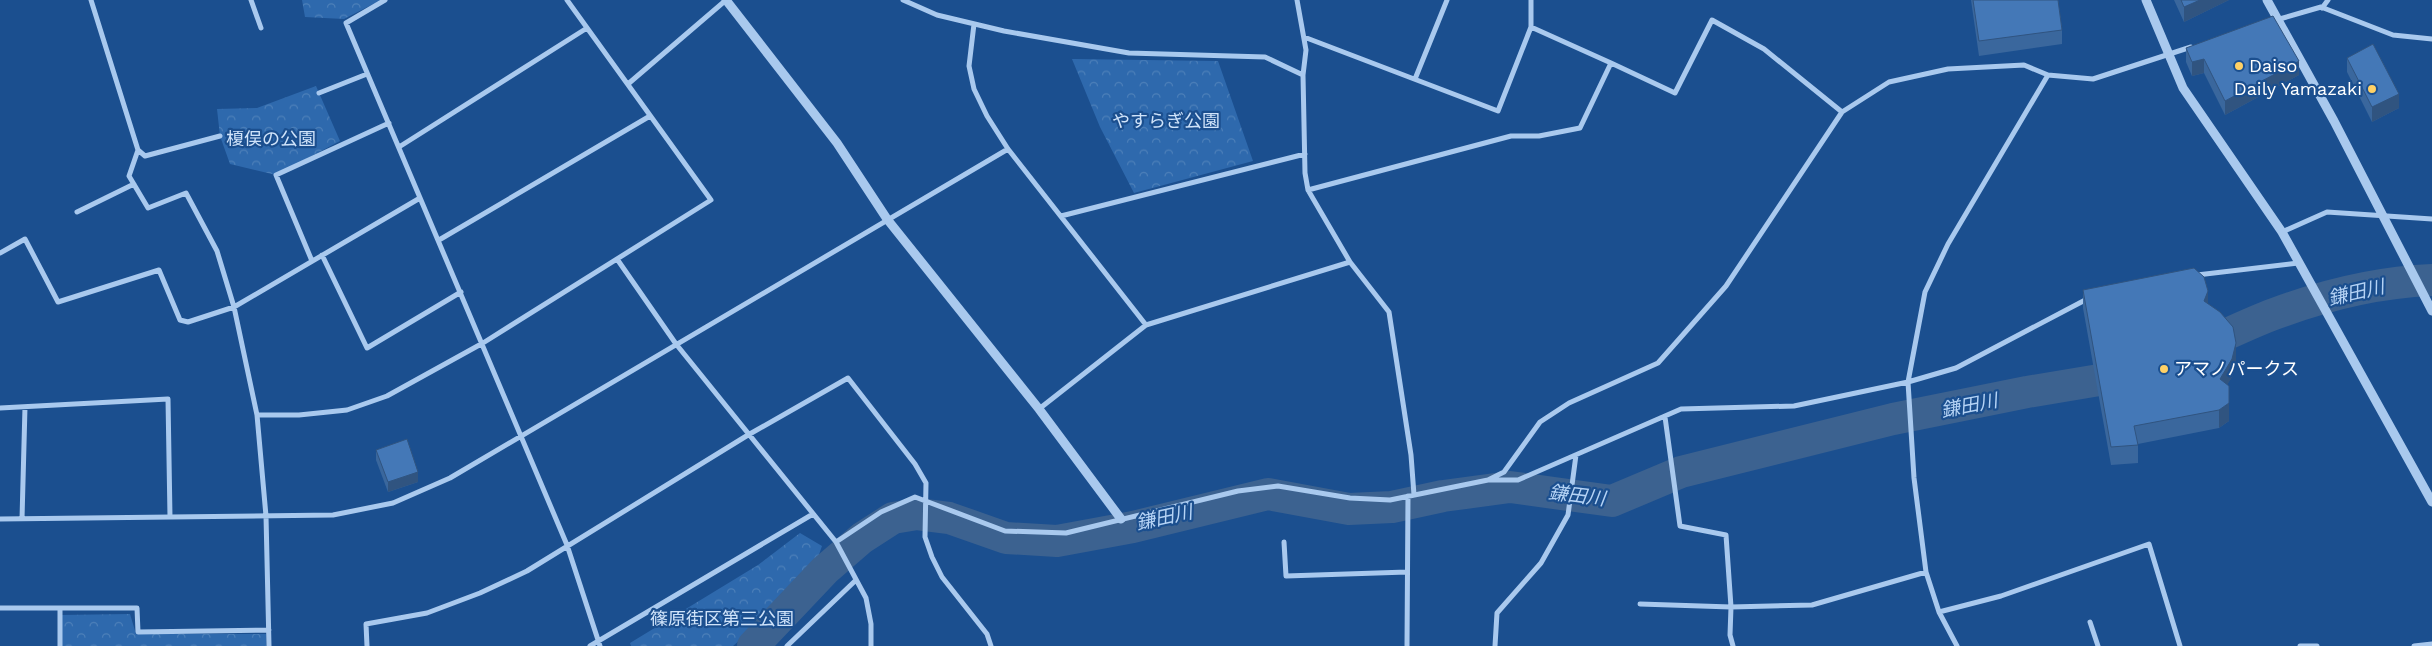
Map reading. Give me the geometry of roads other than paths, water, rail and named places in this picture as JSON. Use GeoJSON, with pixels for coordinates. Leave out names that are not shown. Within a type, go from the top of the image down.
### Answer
{"type":"FeatureCollection","features":[{"type":"Feature","properties":{"kind":"street"},"geometry":{"type":"LineString","coordinates":[[91,0],[138,150],[145,156],[220,136]]}},
{"type":"Feature","properties":{"kind":"street"},"geometry":{"type":"LineString","coordinates":[[251,0],[261,28]]}},
{"type":"Feature","properties":{"kind":"street"},"geometry":{"type":"LineString","coordinates":[[385,0],[346,24],[522,435],[567,545],[600,644]]}},
{"type":"Feature","properties":{"kind":"street"},"geometry":{"type":"LineString","coordinates":[[257,416],[299,416],[347,410],[387,396],[483,343],[711,200],[567,0]]}},
{"type":"Feature","properties":{"kind":"street"},"geometry":{"type":"LineString","coordinates":[[628,84],[726,0],[837,143],[887,219],[1038,409],[1121,519]]}},
{"type":"Feature","properties":{"kind":"street"},"geometry":{"type":"LineString","coordinates":[[903,0],[937,15],[974,24],[1129,53],[1265,57],[1303,76]]}},
{"type":"Feature","properties":{"kind":"street"},"geometry":{"type":"LineString","coordinates":[[1297,0],[1306,50],[1303,76],[1308,190],[1350,262],[1389,312],[1411,455],[1414,495]]}},
{"type":"Feature","properties":{"kind":"street"},"geometry":{"type":"LineString","coordinates":[[1415,79],[1447,0]]}},
{"type":"Feature","properties":{"kind":"street"},"geometry":{"type":"LineString","coordinates":[[1304,37],[1498,111],[1531,27],[1531,0]]}},
{"type":"Feature","properties":{"kind":"street"},"geometry":{"type":"LineString","coordinates":[[2146,0],[2183,88],[2282,232],[2432,502]]}},
{"type":"Feature","properties":{"kind":"street"},"geometry":{"type":"LineString","coordinates":[[2266,0],[2272,21],[2384,216],[2432,311]]}},
{"type":"Feature","properties":{"kind":"street"},"geometry":{"type":"LineString","coordinates":[[2322,8],[2328,0]]}},
{"type":"Feature","properties":{"kind":"street"},"geometry":{"type":"LineString","coordinates":[[2272,21],[2322,8],[2393,35],[2432,39]]}},
{"type":"Feature","properties":{"kind":"street"},"geometry":{"type":"LineString","coordinates":[[1531,27],[1675,92],[1712,20],[1764,49],[1842,112]]}},
{"type":"Feature","properties":{"kind":"street"},"geometry":{"type":"LineString","coordinates":[[974,24],[969,66],[974,89],[987,116],[1008,149],[1146,325]]}},
{"type":"Feature","properties":{"kind":"street"},"geometry":{"type":"LineString","coordinates":[[399,147],[587,28]]}},
{"type":"Feature","properties":{"kind":"street"},"geometry":{"type":"LineString","coordinates":[[1488,480],[1504,472],[1540,422],[1569,403],[1658,363],[1726,286],[1842,112],[1889,82],[1948,68],[2024,65],[2048,75],[2093,79],[2196,46]]}},
{"type":"Feature","properties":{"kind":"street"},"geometry":{"type":"LineString","coordinates":[[1308,190],[1511,136],[1539,136],[1580,128],[1611,63]]}},
{"type":"Feature","properties":{"kind":"street"},"geometry":{"type":"LineString","coordinates":[[318,93],[367,74]]}},
{"type":"Feature","properties":{"kind":"street"},"geometry":{"type":"LineString","coordinates":[[1957,646],[1939,612],[1926,572],[1914,478],[1908,382],[1924,292],[1948,244],[2048,75]]}},
{"type":"Feature","properties":{"kind":"street"},"geometry":{"type":"LineString","coordinates":[[438,240],[650,116]]}},
{"type":"Feature","properties":{"kind":"street"},"geometry":{"type":"LineString","coordinates":[[312,261],[276,175],[389,123]]}},
{"type":"Feature","properties":{"kind":"street"},"geometry":{"type":"LineString","coordinates":[[0,519],[333,515],[393,503],[450,478],[1008,149]]}},
{"type":"Feature","properties":{"kind":"street"},"geometry":{"type":"LineString","coordinates":[[138,150],[129,176],[148,208],[186,193],[217,251],[234,307],[257,416],[266,516],[269,646]]}},
{"type":"Feature","properties":{"kind":"street"},"geometry":{"type":"LineString","coordinates":[[1061,216],[1305,154]]}},
{"type":"Feature","properties":{"kind":"street"},"geometry":{"type":"LineString","coordinates":[[77,212],[134,184]]}},
{"type":"Feature","properties":{"kind":"street"},"geometry":{"type":"LineString","coordinates":[[0,254],[25,239],[58,302],[159,270],[180,320],[188,322],[234,307],[420,198]]}},
{"type":"Feature","properties":{"kind":"street"},"geometry":{"type":"LineString","coordinates":[[2282,232],[2327,212],[2432,218]]}},
{"type":"Feature","properties":{"kind":"street"},"geometry":{"type":"LineString","coordinates":[[322,255],[368,348],[461,292]]}},
{"type":"Feature","properties":{"kind":"street"},"geometry":{"type":"LineString","coordinates":[[616,259],[676,344],[836,542],[868,607],[871,624],[871,646]]}},
{"type":"Feature","properties":{"kind":"street"},"geometry":{"type":"LineString","coordinates":[[1038,409],[1146,325],[1350,262]]}},
{"type":"Feature","properties":{"kind":"street"},"geometry":{"type":"LineString","coordinates":[[2191,276],[2298,262]]}},
{"type":"Feature","properties":{"kind":"street"},"geometry":{"type":"LineString","coordinates":[[836,542],[881,512],[916,497],[1005,531],[1066,533],[1238,491],[1278,486],[1350,498],[1390,500],[1488,480],[1518,480],[1681,409],[1794,406],[1908,382],[1956,368],[2098,294]]}},
{"type":"Feature","properties":{"kind":"street"},"geometry":{"type":"LineString","coordinates":[[367,646],[366,624],[427,613],[480,593],[527,571],[748,435],[848,378],[915,464],[926,483],[925,538],[932,557],[942,576],[987,634],[991,646]]}},
{"type":"Feature","properties":{"kind":"street"},"geometry":{"type":"LineString","coordinates":[[0,408],[168,399],[170,517]]}},
{"type":"Feature","properties":{"kind":"street"},"geometry":{"type":"LineString","coordinates":[[22,519],[25,407]]}},
{"type":"Feature","properties":{"kind":"street"},"geometry":{"type":"LineString","coordinates":[[1665,416],[1680,526],[1726,536],[1731,607],[1730,635],[1733,646]]}},
{"type":"Feature","properties":{"kind":"street"},"geometry":{"type":"LineString","coordinates":[[1494,646],[1498,613],[1541,563],[1568,515],[1576,455]]}},
{"type":"Feature","properties":{"kind":"street"},"geometry":{"type":"LineString","coordinates":[[1406,646],[1408,496]]}},
{"type":"Feature","properties":{"kind":"street"},"geometry":{"type":"LineString","coordinates":[[590,646],[600,644],[813,514]]}},
{"type":"Feature","properties":{"kind":"street"},"geometry":{"type":"LineString","coordinates":[[1284,542],[1286,576],[1407,572]]}},
{"type":"Feature","properties":{"kind":"street"},"geometry":{"type":"LineString","coordinates":[[1939,612],[2001,596],[2149,544],[2180,646]]}},
{"type":"Feature","properties":{"kind":"street"},"geometry":{"type":"LineString","coordinates":[[1640,604],[1731,607],[1812,605],[1926,572]]}},
{"type":"Feature","properties":{"kind":"street"},"geometry":{"type":"LineString","coordinates":[[787,646],[856,580]]}},
{"type":"Feature","properties":{"kind":"street"},"geometry":{"type":"LineString","coordinates":[[0,608],[137,608],[138,632],[269,630]]}},
{"type":"Feature","properties":{"kind":"street"},"geometry":{"type":"LineString","coordinates":[[60,608],[60,646]]}},
{"type":"Feature","properties":{"kind":"street"},"geometry":{"type":"LineString","coordinates":[[2090,622],[2098,646]]}},
{"type":"Feature","properties":{"kind":"street"},"geometry":{"type":"LineString","coordinates":[[2414,646],[2432,644]]}},
{"type":"Feature","properties":{"kind":"street"},"geometry":{"type":"LineString","coordinates":[[2300,646],[2317,646]]}},
{"type":"Feature","properties":{"kind":"waterway","name":"鎌田川"},"geometry":{"type":"LineString","coordinates":[[2193,349],[2264,318],[2313,301],[2392,283],[2432,280]]}},
{"type":"Feature","properties":{"kind":"waterway","name":"鎌田川"},"geometry":{"type":"LineString","coordinates":[[753,646],[825,570],[862,538],[893,518],[917,514],[949,518],[1006,538],[1057,541],[1133,527],[1268,494],[1349,509],[1392,507],[1443,496],[1510,487],[1612,501],[1681,472],[1893,419],[2027,392],[2123,376],[2138,370]]}},
{"type":"Feature","properties":{"kind":"place","name":"Daiso"},"geometry":{"type":"Point","coordinates":[2239,66]}},
{"type":"Feature","properties":{"kind":"place","name":"Daily Yamazaki"},"geometry":{"type":"Point","coordinates":[2372,89]}},
{"type":"Feature","properties":{"kind":"place","name":"アマノパークス"},"geometry":{"type":"Point","coordinates":[2164,369]}},
{"type":"Feature","properties":{"kind":"park label","name":"やすらぎ公園"},"geometry":{"type":"Point","coordinates":[1166,121]}},
{"type":"Feature","properties":{"kind":"park label","name":"榎俣の公園"},"geometry":{"type":"Point","coordinates":[271,139]}},
{"type":"Feature","properties":{"kind":"park label","name":"篠原街区第三公園"},"geometry":{"type":"Point","coordinates":[722,619]}}]}
